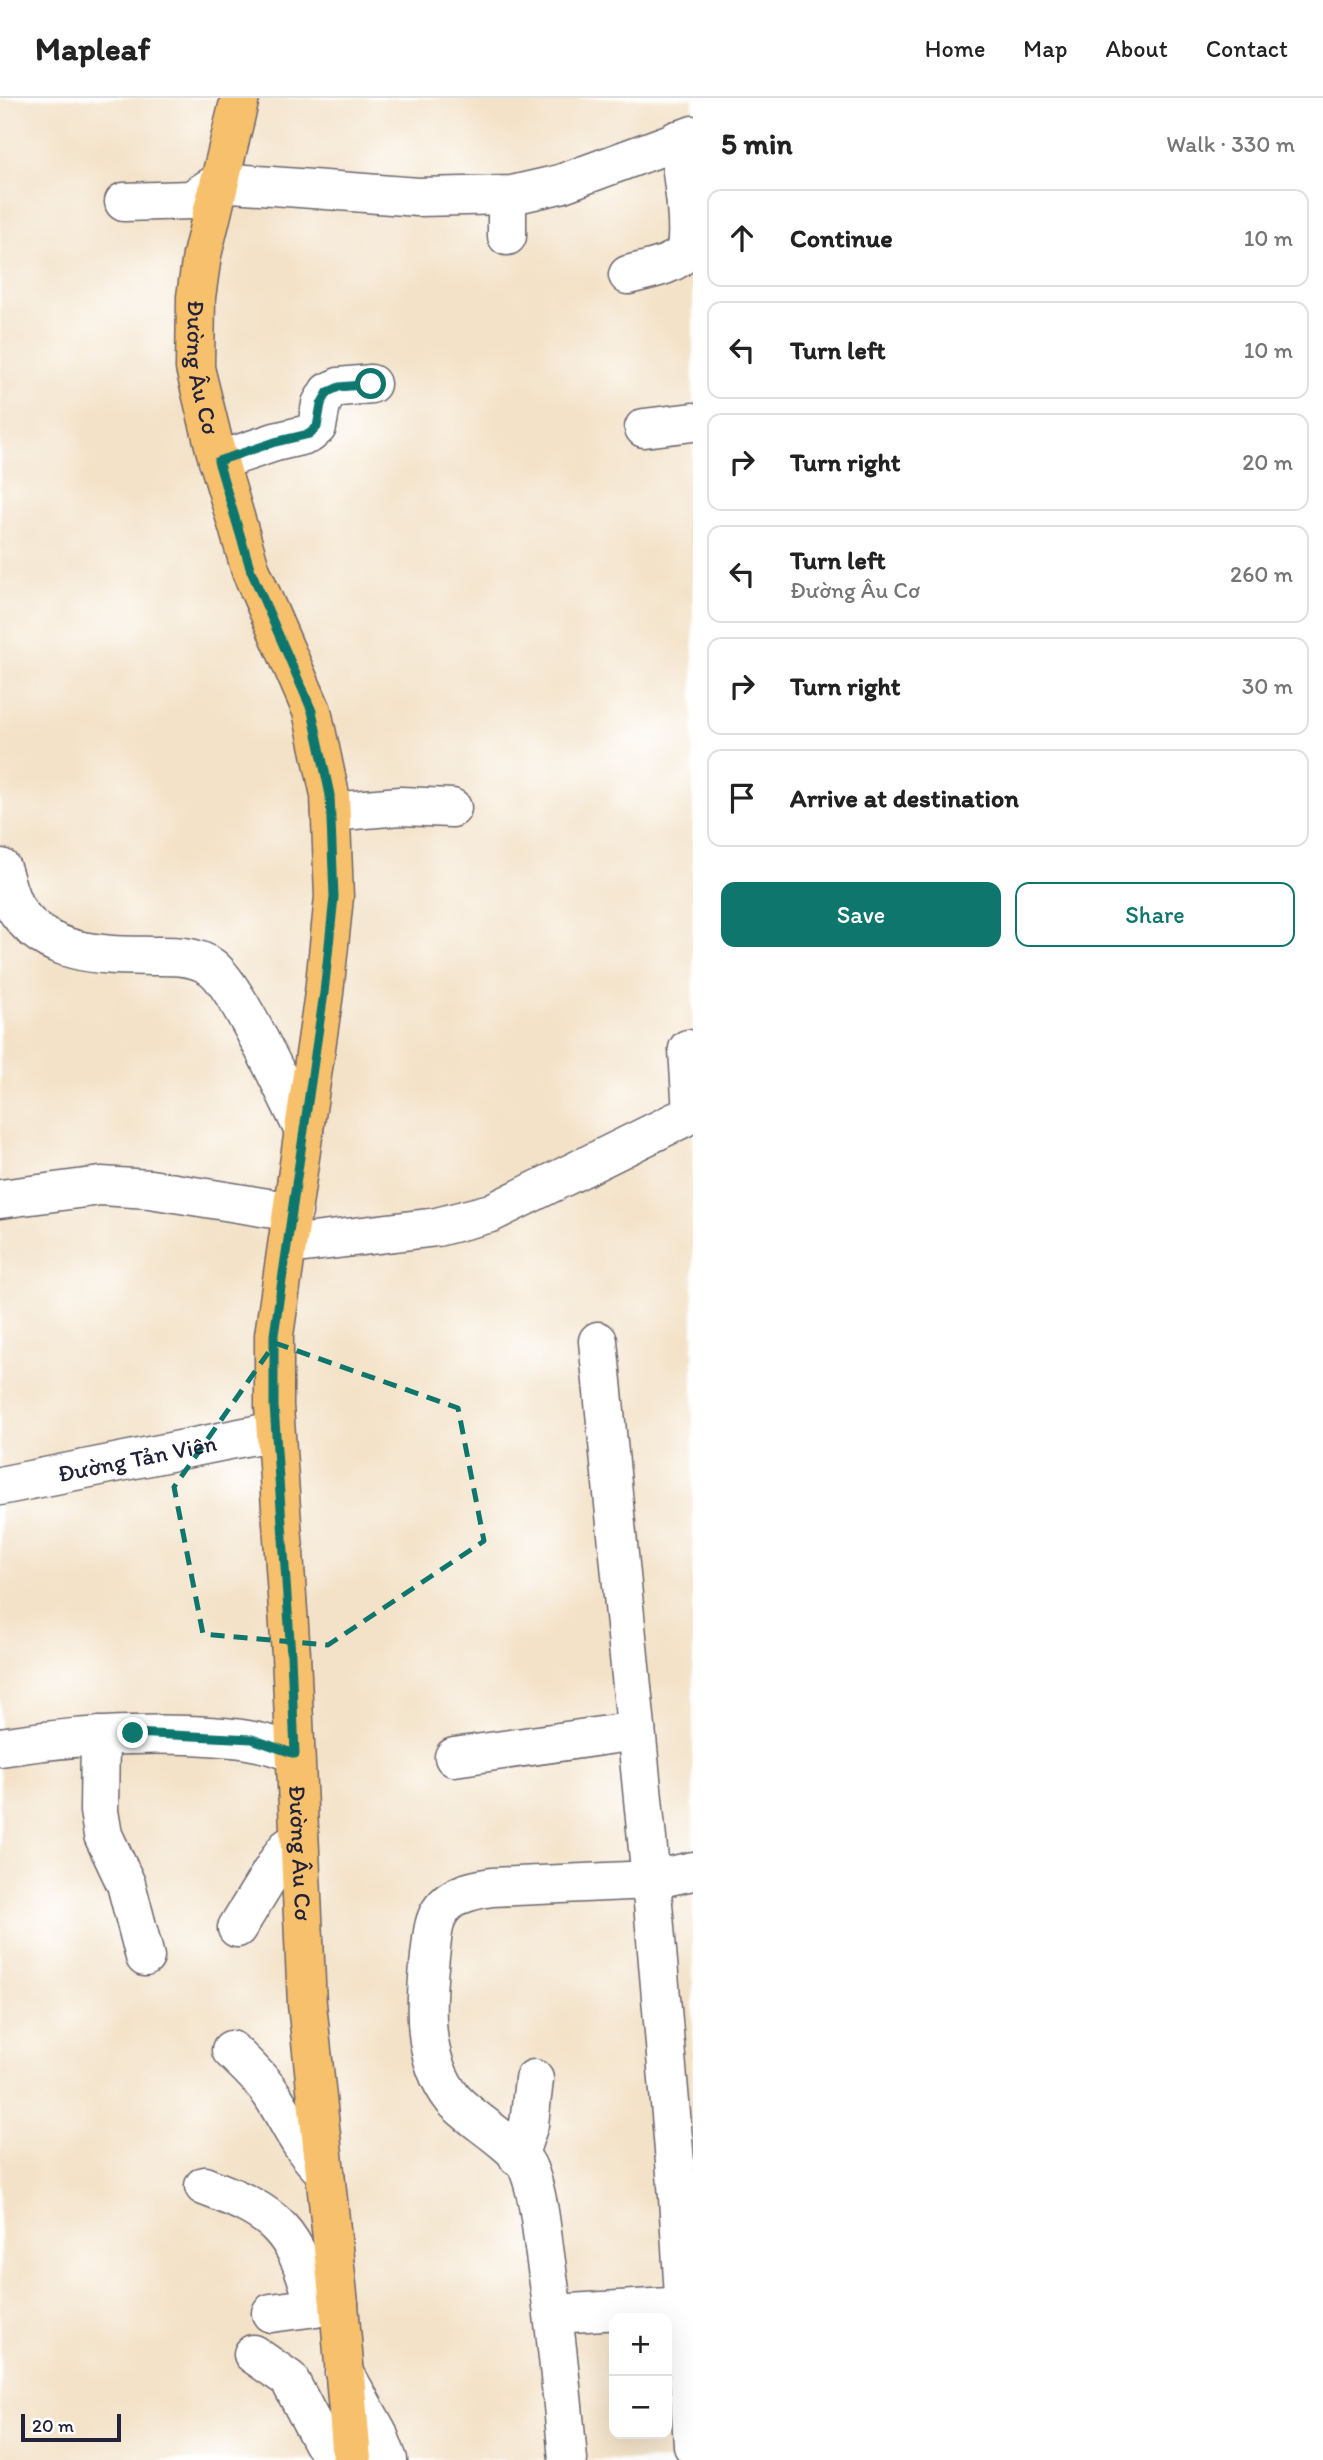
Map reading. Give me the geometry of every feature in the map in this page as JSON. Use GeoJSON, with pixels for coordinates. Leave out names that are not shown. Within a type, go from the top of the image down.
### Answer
{"type":"FeatureCollection","features":[{"type":"Feature","properties":{"kind":"main road","name":"Đường Âu Cơ"},"geometry":{"type":"LineString","coordinates":[[240,98],[202,255],[196,298],[195,368],[218,461],[251,571],[312,711],[330,795],[334,897],[324,993],[274,1335],[275,1431],[291,1655],[307,2004],[325,2172],[327,2306],[344,2372],[352,2460]]}},
{"type":"Feature","properties":{"kind":"street"},"geometry":{"type":"LineString","coordinates":[[124,202],[191,200],[219,182],[418,197],[508,196],[560,184],[685,137],[690,221],[685,253],[675,260],[628,275]]}},
{"type":"Feature","properties":{"kind":"street"},"geometry":{"type":"LineString","coordinates":[[507,236],[508,196]]}},
{"type":"Feature","properties":{"kind":"street"},"geometry":{"type":"LineString","coordinates":[[218,461],[309,434],[317,427],[321,404],[328,392],[339,387],[371,384]]}},
{"type":"Feature","properties":{"kind":"street"},"geometry":{"type":"LineString","coordinates":[[644,428],[693,422]]}},
{"type":"Feature","properties":{"kind":"street"},"geometry":{"type":"LineString","coordinates":[[331,812],[400,806],[452,808]]}},
{"type":"Feature","properties":{"kind":"street"},"geometry":{"type":"LineString","coordinates":[[1,868],[16,910],[32,928],[63,947],[94,954],[180,956],[212,966],[230,988],[304,1131]]}},
{"type":"Feature","properties":{"kind":"street"},"geometry":{"type":"LineString","coordinates":[[0,1199],[101,1186],[150,1189],[290,1228],[437,1227],[491,1213],[693,1113],[688,1049]]}},
{"type":"Feature","properties":{"kind":"street"},"geometry":{"type":"LineString","coordinates":[[598,1341],[651,1880],[678,2197],[693,2446]]}},
{"type":"Feature","properties":{"kind":"street","name":"Đường Tản Viên"},"geometry":{"type":"LineString","coordinates":[[0,1486],[275,1431]]}},
{"type":"Feature","properties":{"kind":"street"},"geometry":{"type":"LineString","coordinates":[[454,1757],[636,1731]]}},
{"type":"Feature","properties":{"kind":"street"},"geometry":{"type":"LineString","coordinates":[[0,1747],[43,1740],[133,1733],[252,1739],[295,1754]]}},
{"type":"Feature","properties":{"kind":"street"},"geometry":{"type":"LineString","coordinates":[[100,1736],[99,1811],[103,1835],[126,1884],[145,1957]]}},
{"type":"Feature","properties":{"kind":"street"},"geometry":{"type":"LineString","coordinates":[[237,1928],[281,1856],[299,1840]]}},
{"type":"Feature","properties":{"kind":"street"},"geometry":{"type":"LineString","coordinates":[[568,2460],[554,2314],[537,2200],[529,2168],[507,2144],[454,2099],[439,2075],[430,2052],[426,1999],[433,1930],[438,1914],[450,1901],[467,1891],[492,1886],[651,1880],[693,1871]]}},
{"type":"Feature","properties":{"kind":"street"},"geometry":{"type":"LineString","coordinates":[[231,2050],[270,2092],[308,2157],[325,2172]]}},
{"type":"Feature","properties":{"kind":"street"},"geometry":{"type":"LineString","coordinates":[[518,2157],[528,2124],[534,2079]]}},
{"type":"Feature","properties":{"kind":"street"},"geometry":{"type":"LineString","coordinates":[[204,2186],[243,2200],[271,2218],[290,2237],[307,2274],[327,2306],[271,2313]]}},
{"type":"Feature","properties":{"kind":"street"},"geometry":{"type":"LineString","coordinates":[[554,2314],[685,2306]]}},
{"type":"Feature","properties":{"kind":"street"},"geometry":{"type":"LineString","coordinates":[[253,2354],[289,2379],[322,2442],[337,2460]]}},
{"type":"Feature","properties":{"kind":"street"},"geometry":{"type":"LineString","coordinates":[[344,2372],[377,2431],[388,2460]]}},
{"type":"Feature","properties":{"kind":"highlighted area"},"geometry":{"type":"Polygon","coordinates":[[[275,1343],[458,1408],[484,1541],[328,1645],[203,1634],[174,1487],[275,1343]]]}},
{"type":"Feature","properties":{"kind":"route"},"geometry":{"type":"LineString","coordinates":[[133,1733],[252,1739],[295,1754],[274,1406],[274,1335],[324,993],[334,897],[330,795],[312,711],[251,571],[218,461],[314,432],[323,397],[328,392],[339,387],[371,384]]}}]}
